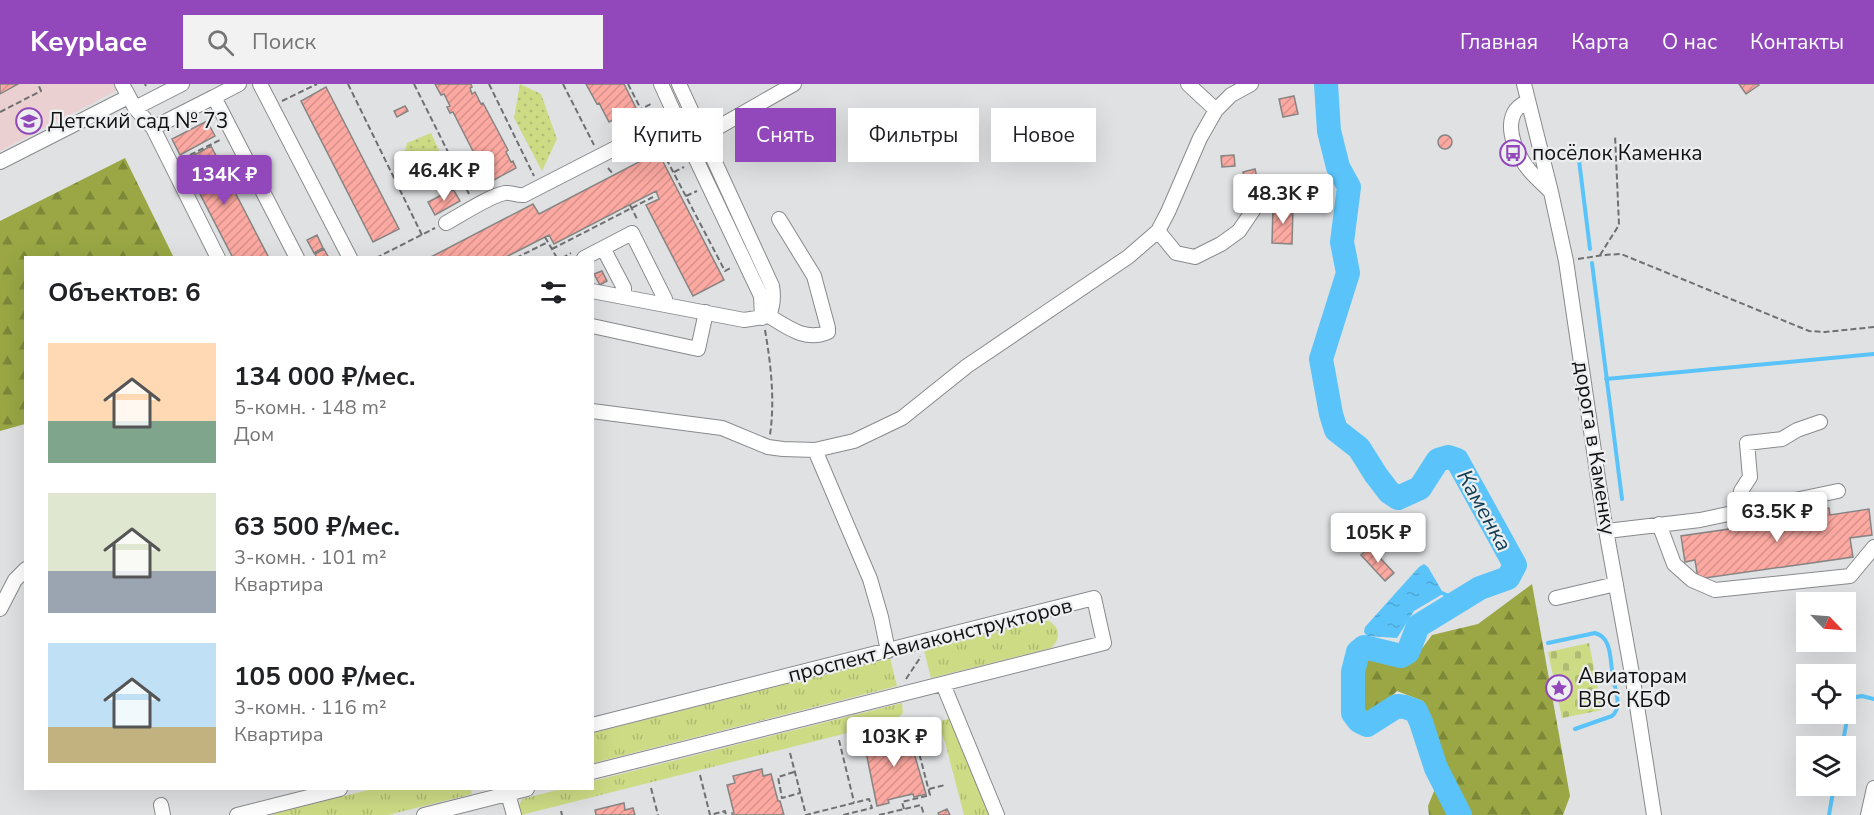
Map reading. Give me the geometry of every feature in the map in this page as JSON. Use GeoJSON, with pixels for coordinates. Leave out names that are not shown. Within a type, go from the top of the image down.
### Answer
{"type":"FeatureCollection","features":[{"type":"Feature","properties":{"kind":"street"},"geometry":{"type":"LineString","coordinates":[[0,162],[129,96],[182,84]]}},
{"type":"Feature","properties":{"kind":"street"},"geometry":{"type":"LineString","coordinates":[[153,128],[239,84]]}},
{"type":"Feature","properties":{"kind":"street"},"geometry":{"type":"LineString","coordinates":[[260,84],[349,256]]}},
{"type":"Feature","properties":{"kind":"street"},"geometry":{"type":"LineString","coordinates":[[679,84],[690,108]]}},
{"type":"Feature","properties":{"kind":"street"},"geometry":{"type":"LineString","coordinates":[[723,125],[794,84]]}},
{"type":"Feature","properties":{"kind":"street"},"geometry":{"type":"LineString","coordinates":[[1188,84],[1216,110]]}},
{"type":"Feature","properties":{"kind":"street"},"geometry":{"type":"LineString","coordinates":[[594,411],[722,428],[768,447],[815,450],[854,441],[902,418],[967,366],[1128,257],[1158,231],[1200,138],[1216,110],[1231,95],[1251,84]]}},
{"type":"Feature","properties":{"kind":"street","name":"дорога в Каменку"},"geometry":{"type":"LineString","coordinates":[[1524,84],[1566,261],[1607,531],[1654,815]]}},
{"type":"Feature","properties":{"kind":"street"},"geometry":{"type":"LineString","coordinates":[[663,90],[672,108]]}},
{"type":"Feature","properties":{"kind":"street"},"geometry":{"type":"LineString","coordinates":[[129,96],[171,150],[217,256]]}},
{"type":"Feature","properties":{"kind":"street"},"geometry":{"type":"LineString","coordinates":[[214,97],[296,256]]}},
{"type":"Feature","properties":{"kind":"street"},"geometry":{"type":"LineString","coordinates":[[1528,101],[1518,106],[1512,115],[1511,132],[1519,154],[1529,170],[1551,192]]}},
{"type":"Feature","properties":{"kind":"street"},"geometry":{"type":"LineString","coordinates":[[446,223],[498,196],[508,193],[521,196],[612,150]]}},
{"type":"Feature","properties":{"kind":"street"},"geometry":{"type":"LineString","coordinates":[[697,162],[761,296],[766,317]]}},
{"type":"Feature","properties":{"kind":"street"},"geometry":{"type":"LineString","coordinates":[[715,162],[772,285],[772,307],[766,317]]}},
{"type":"Feature","properties":{"kind":"street"},"geometry":{"type":"LineString","coordinates":[[1158,231],[1176,253],[1195,256],[1221,244],[1239,231],[1260,200],[1274,192],[1307,187]]}},
{"type":"Feature","properties":{"kind":"street"},"geometry":{"type":"LineString","coordinates":[[594,291],[744,320],[766,317],[800,334],[812,336],[828,332],[814,276],[779,219]]}},
{"type":"Feature","properties":{"kind":"street"},"geometry":{"type":"LineString","coordinates":[[588,256],[632,233],[665,299],[664,304]]}},
{"type":"Feature","properties":{"kind":"street"},"geometry":{"type":"LineString","coordinates":[[603,248],[624,288],[624,297]]}},
{"type":"Feature","properties":{"kind":"street"},"geometry":{"type":"LineString","coordinates":[[594,326],[698,349],[705,312]]}},
{"type":"Feature","properties":{"kind":"street"},"geometry":{"type":"LineString","coordinates":[[1739,510],[1741,490],[1750,477],[1748,443],[1782,440],[1797,430],[1820,422]]}},
{"type":"Feature","properties":{"kind":"street"},"geometry":{"type":"LineString","coordinates":[[815,450],[870,579],[888,651]]}},
{"type":"Feature","properties":{"kind":"street"},"geometry":{"type":"LineString","coordinates":[[1607,531],[1700,520],[1838,491]]}},
{"type":"Feature","properties":{"kind":"street"},"geometry":{"type":"LineString","coordinates":[[1659,524],[1674,564],[1692,580],[1715,590],[1850,576],[1874,547]]}},
{"type":"Feature","properties":{"kind":"street"},"geometry":{"type":"LineString","coordinates":[[0,609],[15,580],[24,571]]}},
{"type":"Feature","properties":{"kind":"street"},"geometry":{"type":"LineString","coordinates":[[1556,598],[1616,584]]}},
{"type":"Feature","properties":{"kind":"street","name":"проспект Авиаконструкторов"},"geometry":{"type":"LineString","coordinates":[[594,724],[1094,598],[1104,643],[594,771]]}},
{"type":"Feature","properties":{"kind":"street"},"geometry":{"type":"LineString","coordinates":[[943,684],[997,815]]}},
{"type":"Feature","properties":{"kind":"street"},"geometry":{"type":"LineString","coordinates":[[1868,815],[1874,788]]}},
{"type":"Feature","properties":{"kind":"street"},"geometry":{"type":"LineString","coordinates":[[237,815],[336,790]]}},
{"type":"Feature","properties":{"kind":"street"},"geometry":{"type":"LineString","coordinates":[[424,815],[523,790]]}},
{"type":"Feature","properties":{"kind":"street"},"geometry":{"type":"LineString","coordinates":[[508,794],[514,815]]}},
{"type":"Feature","properties":{"kind":"path"},"geometry":{"type":"LineString","coordinates":[[0,112],[41,91],[38,84]]}},
{"type":"Feature","properties":{"kind":"path"},"geometry":{"type":"LineString","coordinates":[[272,106],[317,84]]}},
{"type":"Feature","properties":{"kind":"path"},"geometry":{"type":"LineString","coordinates":[[348,84],[422,235]]}},
{"type":"Feature","properties":{"kind":"path"},"geometry":{"type":"LineString","coordinates":[[414,84],[476,207]]}},
{"type":"Feature","properties":{"kind":"path"},"geometry":{"type":"LineString","coordinates":[[489,84],[539,187]]}},
{"type":"Feature","properties":{"kind":"path"},"geometry":{"type":"LineString","coordinates":[[563,84],[600,156],[614,175]]}},
{"type":"Feature","properties":{"kind":"path"},"geometry":{"type":"LineString","coordinates":[[628,84],[640,108]]}},
{"type":"Feature","properties":{"kind":"path"},"geometry":{"type":"LineString","coordinates":[[642,108],[663,90]]}},
{"type":"Feature","properties":{"kind":"path"},"geometry":{"type":"LineString","coordinates":[[1599,255],[1619,225],[1615,135]]}},
{"type":"Feature","properties":{"kind":"path"},"geometry":{"type":"LineString","coordinates":[[210,144],[226,136]]}},
{"type":"Feature","properties":{"kind":"path"},"geometry":{"type":"LineString","coordinates":[[668,162],[725,271],[744,260]]}},
{"type":"Feature","properties":{"kind":"path"},"geometry":{"type":"LineString","coordinates":[[552,249],[653,197]]}},
{"type":"Feature","properties":{"kind":"path"},"geometry":{"type":"LineString","coordinates":[[630,205],[637,219]]}},
{"type":"Feature","properties":{"kind":"path"},"geometry":{"type":"LineString","coordinates":[[380,256],[446,223]]}},
{"type":"Feature","properties":{"kind":"path"},"geometry":{"type":"LineString","coordinates":[[588,230],[591,236]]}},
{"type":"Feature","properties":{"kind":"path"},"geometry":{"type":"LineString","coordinates":[[545,237],[556,256]]}},
{"type":"Feature","properties":{"kind":"path"},"geometry":{"type":"LineString","coordinates":[[521,256],[548,242]]}},
{"type":"Feature","properties":{"kind":"path"},"geometry":{"type":"LineString","coordinates":[[1566,261],[1621,254],[1809,331],[1825,332],[1874,327]]}},
{"type":"Feature","properties":{"kind":"path"},"geometry":{"type":"LineString","coordinates":[[766,317],[773,414],[768,447]]}},
{"type":"Feature","properties":{"kind":"path"},"geometry":{"type":"LineString","coordinates":[[907,684],[906,677],[920,658],[918,652]]}},
{"type":"Feature","properties":{"kind":"path"},"geometry":{"type":"LineString","coordinates":[[904,809],[902,802],[930,795],[911,722]]}},
{"type":"Feature","properties":{"kind":"path"},"geometry":{"type":"LineString","coordinates":[[839,740],[855,803]]}},
{"type":"Feature","properties":{"kind":"path"},"geometry":{"type":"LineString","coordinates":[[920,755],[932,752]]}},
{"type":"Feature","properties":{"kind":"path"},"geometry":{"type":"LineString","coordinates":[[790,753],[806,815],[869,799],[872,808],[843,815]]}},
{"type":"Feature","properties":{"kind":"path"},"geometry":{"type":"LineString","coordinates":[[795,772],[778,777],[782,798],[800,793]]}},
{"type":"Feature","properties":{"kind":"path"},"geometry":{"type":"LineString","coordinates":[[700,775],[710,815],[725,812],[726,815]]}},
{"type":"Feature","properties":{"kind":"path"},"geometry":{"type":"LineString","coordinates":[[929,789],[945,785]]}},
{"type":"Feature","properties":{"kind":"path"},"geometry":{"type":"LineString","coordinates":[[651,788],[658,815]]}},
{"type":"Feature","properties":{"kind":"path"},"geometry":{"type":"LineString","coordinates":[[879,815],[921,805],[924,815]]}},
{"type":"Feature","properties":{"kind":"path"},"geometry":{"type":"LineString","coordinates":[[561,811],[562,815]]}},
{"type":"Feature","properties":{"kind":"shaded area","name":"Детский сад № 73"},"geometry":{"type":"Polygon","coordinates":[[[0,84],[113,84],[116,91],[0,151],[0,84]]]}},
{"type":"Feature","properties":{"kind":"green space"},"geometry":{"type":"Polygon","coordinates":[[[520,84],[541,94],[557,139],[542,171],[514,118],[520,84]]]}},
{"type":"Feature","properties":{"kind":"green space"},"geometry":{"type":"Polygon","coordinates":[[[431,133],[454,183],[398,178],[407,143],[431,133]]]}},
{"type":"Feature","properties":{"kind":"green space"},"geometry":{"type":"Polygon","coordinates":[[[125,158],[173,256],[24,256],[24,424],[0,431],[0,221],[125,158]]]}},
{"type":"Feature","properties":{"kind":"green space"},"geometry":{"type":"Polygon","coordinates":[[[1532,584],[1570,796],[1563,815],[1429,815],[1428,806],[1443,769],[1423,701],[1397,691],[1366,720],[1359,695],[1368,658],[1415,658],[1432,635],[1478,624],[1532,584]]]}},
{"type":"Feature","properties":{"kind":"green space"},"geometry":{"type":"Polygon","coordinates":[[[1044,619],[1053,624],[1058,631],[1057,640],[1051,648],[931,678],[924,650],[1044,619]]]}},
{"type":"Feature","properties":{"kind":"green space"},"geometry":{"type":"Polygon","coordinates":[[[1589,643],[1602,710],[1562,718],[1548,652],[1589,643]]]}},
{"type":"Feature","properties":{"kind":"green space"},"geometry":{"type":"Polygon","coordinates":[[[890,658],[897,686],[594,763],[594,733],[890,658]]]}},
{"type":"Feature","properties":{"kind":"green space"},"geometry":{"type":"Polygon","coordinates":[[[902,703],[903,713],[895,721],[521,815],[519,806],[522,799],[557,790],[594,790],[594,781],[902,703]]]}},
{"type":"Feature","properties":{"kind":"green space"},"geometry":{"type":"Polygon","coordinates":[[[952,718],[990,815],[964,815],[945,742],[937,722],[952,718]]]}},
{"type":"Feature","properties":{"kind":"green space"},"geometry":{"type":"Polygon","coordinates":[[[368,790],[471,790],[472,794],[388,815],[269,815],[368,790]]]}},
{"type":"Feature","properties":{"kind":"water"},"geometry":{"type":"Polygon","coordinates":[[[1424,564],[1442,591],[1441,595],[1414,611],[1397,638],[1367,636],[1364,632],[1365,627],[1424,564]]]}},
{"type":"Feature","properties":{"kind":"building"},"geometry":{"type":"Polygon","coordinates":[[[0,84],[18,84],[0,94],[0,84]]]}},
{"type":"Feature","properties":{"kind":"building"},"geometry":{"type":"Polygon","coordinates":[[[435,84],[471,84],[472,94],[475,92],[481,104],[483,103],[516,168],[492,181],[488,174],[486,175],[482,169],[485,168],[482,161],[479,163],[453,112],[450,113],[447,107],[450,106],[444,94],[441,95],[435,84]]]}},
{"type":"Feature","properties":{"kind":"building"},"geometry":{"type":"Polygon","coordinates":[[[586,84],[624,84],[636,108],[612,108],[612,120],[609,122],[599,103],[597,104],[586,84]]]}},
{"type":"Feature","properties":{"kind":"building"},"geometry":{"type":"Polygon","coordinates":[[[1739,84],[1758,84],[1759,85],[1746,94],[1739,84]]]}},
{"type":"Feature","properties":{"kind":"building"},"geometry":{"type":"Polygon","coordinates":[[[326,87],[399,229],[373,242],[301,101],[326,87]]]}},
{"type":"Feature","properties":{"kind":"building"},"geometry":{"type":"Polygon","coordinates":[[[1294,96],[1298,114],[1283,117],[1279,99],[1294,96]]]}},
{"type":"Feature","properties":{"kind":"building"},"geometry":{"type":"Polygon","coordinates":[[[405,106],[408,111],[397,117],[394,111],[405,106]]]}},
{"type":"Feature","properties":{"kind":"building"},"geometry":{"type":"Polygon","coordinates":[[[207,121],[215,136],[180,155],[172,139],[207,121]]]}},
{"type":"Feature","properties":{"kind":"building"},"geometry":{"type":"Polygon","coordinates":[[[1442,135],[1448,135],[1452,142],[1448,149],[1442,149],[1438,145],[1438,139],[1442,135]]]}},
{"type":"Feature","properties":{"kind":"building"},"geometry":{"type":"Polygon","coordinates":[[[211,146],[268,256],[232,256],[183,161],[211,146]]]}},
{"type":"Feature","properties":{"kind":"building"},"geometry":{"type":"Polygon","coordinates":[[[1234,155],[1235,166],[1222,167],[1221,156],[1234,155]]]}},
{"type":"Feature","properties":{"kind":"building"},"geometry":{"type":"Polygon","coordinates":[[[639,162],[663,162],[724,280],[693,296],[646,205],[659,199],[656,191],[554,244],[549,235],[508,256],[433,256],[533,204],[539,214],[639,162]]]}},
{"type":"Feature","properties":{"kind":"building"},"geometry":{"type":"Polygon","coordinates":[[[1255,169],[1258,182],[1246,185],[1243,172],[1255,169]]]}},
{"type":"Feature","properties":{"kind":"building"},"geometry":{"type":"Polygon","coordinates":[[[453,189],[460,201],[435,215],[428,202],[453,189]]]}},
{"type":"Feature","properties":{"kind":"building"},"geometry":{"type":"Polygon","coordinates":[[[1273,206],[1293,207],[1292,244],[1272,243],[1273,206]]]}},
{"type":"Feature","properties":{"kind":"building"},"geometry":{"type":"Polygon","coordinates":[[[317,235],[323,248],[314,253],[307,240],[317,235]]]}},
{"type":"Feature","properties":{"kind":"building"},"geometry":{"type":"Polygon","coordinates":[[[324,249],[328,256],[316,256],[315,254],[324,249]]]}},
{"type":"Feature","properties":{"kind":"building"},"geometry":{"type":"Polygon","coordinates":[[[602,271],[607,281],[600,285],[594,274],[602,271]]]}},
{"type":"Feature","properties":{"kind":"building"},"geometry":{"type":"Polygon","coordinates":[[[1829,508],[1830,515],[1869,509],[1872,535],[1850,538],[1853,557],[1698,579],[1695,560],[1685,562],[1681,536],[1805,518],[1804,511],[1829,508]]]}},
{"type":"Feature","properties":{"kind":"building"},"geometry":{"type":"Polygon","coordinates":[[[1370,547],[1394,573],[1385,581],[1361,555],[1370,547]]]}},
{"type":"Feature","properties":{"kind":"building"},"geometry":{"type":"Polygon","coordinates":[[[900,732],[901,738],[909,736],[926,794],[895,798],[888,800],[889,803],[877,806],[865,747],[873,745],[871,739],[900,732]]]}},
{"type":"Feature","properties":{"kind":"building"},"geometry":{"type":"Polygon","coordinates":[[[762,769],[763,776],[771,774],[784,815],[732,815],[734,813],[727,785],[735,783],[733,776],[762,769]]]}},
{"type":"Feature","properties":{"kind":"building"},"geometry":{"type":"Polygon","coordinates":[[[624,803],[625,810],[633,808],[635,815],[596,815],[595,810],[624,803]]]}},
{"type":"Feature","properties":{"kind":"building"},"geometry":{"type":"Polygon","coordinates":[[[947,809],[950,815],[939,815],[938,813],[947,809]]]}},
{"type":"Feature","properties":{"kind":"waterway","name":"Каменка"},"geometry":{"type":"LineString","coordinates":[[1326,84],[1329,131],[1338,167],[1349,187],[1342,242],[1348,273],[1321,359],[1336,430],[1359,448],[1389,492],[1398,498],[1420,488],[1438,460],[1448,457],[1457,460],[1515,565],[1508,578],[1480,588],[1418,626],[1408,652],[1401,656],[1364,647],[1358,652],[1353,672],[1353,713],[1359,721],[1367,725],[1397,706],[1416,711],[1436,768],[1460,815]]}},
{"type":"Feature","properties":{"kind":"waterway"},"geometry":{"type":"LineString","coordinates":[[1578,152],[1590,249]]}},
{"type":"Feature","properties":{"kind":"waterway"},"geometry":{"type":"LineString","coordinates":[[1592,263],[1622,499]]}},
{"type":"Feature","properties":{"kind":"waterway"},"geometry":{"type":"LineString","coordinates":[[1606,379],[1874,354]]}},
{"type":"Feature","properties":{"kind":"waterway"},"geometry":{"type":"LineString","coordinates":[[1442,593],[1456,601]]}},
{"type":"Feature","properties":{"kind":"waterway"},"geometry":{"type":"LineString","coordinates":[[1548,643],[1595,633],[1600,635],[1609,648],[1612,670]]}},
{"type":"Feature","properties":{"kind":"waterway"},"geometry":{"type":"LineString","coordinates":[[1575,729],[1615,713],[1618,700],[1614,682]]}},
{"type":"Feature","properties":{"kind":"waterway"},"geometry":{"type":"LineString","coordinates":[[1844,736],[1851,698],[1862,696],[1874,699]]}},
{"type":"Feature","properties":{"kind":"waterway"},"geometry":{"type":"LineString","coordinates":[[1829,815],[1832,796]]}},
{"type":"Feature","properties":{"kind":"place","name":"Детский сад № 73"},"geometry":{"type":"Point","coordinates":[29,121]}},
{"type":"Feature","properties":{"kind":"place","name":"посёлок Каменка"},"geometry":{"type":"Point","coordinates":[1513,153]}},
{"type":"Feature","properties":{"kind":"place","name":"Авиаторам ВВС КБФ"},"geometry":{"type":"Point","coordinates":[1559,688]}}]}
